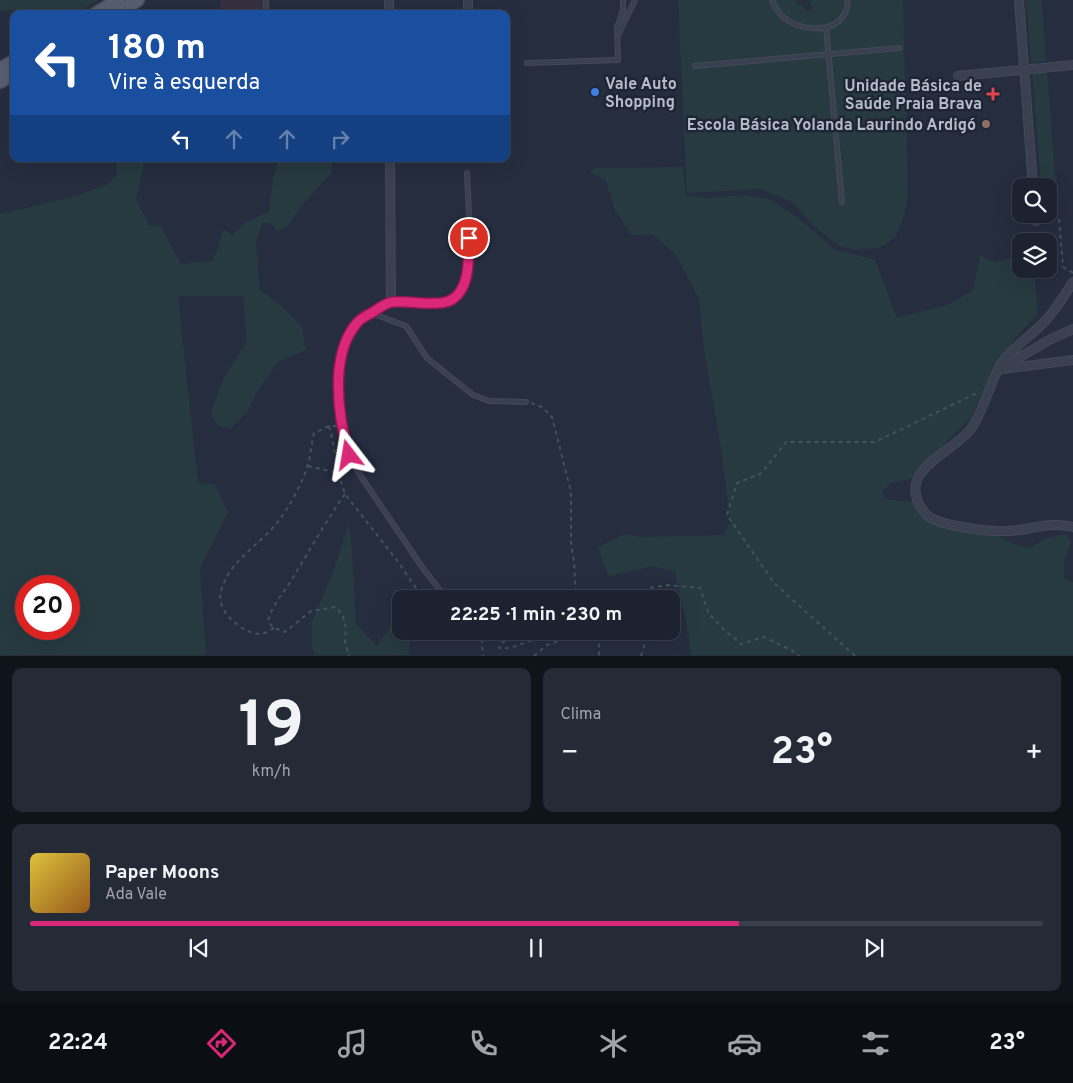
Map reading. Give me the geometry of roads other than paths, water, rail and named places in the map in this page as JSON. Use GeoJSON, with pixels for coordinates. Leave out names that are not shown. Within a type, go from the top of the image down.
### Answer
{"type":"FeatureCollection","features":[{"type":"Feature","properties":{"kind":"main road"},"geometry":{"type":"LineString","coordinates":[[102,10],[118,0]]}},
{"type":"Feature","properties":{"kind":"main road"},"geometry":{"type":"LineString","coordinates":[[121,10],[138,0]]}},
{"type":"Feature","properties":{"kind":"street"},"geometry":{"type":"LineString","coordinates":[[1019,0],[1032,178]]}},
{"type":"Feature","properties":{"kind":"street"},"geometry":{"type":"LineString","coordinates":[[958,76],[1073,65]]}},
{"type":"Feature","properties":{"kind":"street"},"geometry":{"type":"LineString","coordinates":[[390,162],[391,302]]}},
{"type":"Feature","properties":{"kind":"street"},"geometry":{"type":"LineString","coordinates":[[1073,282],[1047,319],[1007,357],[998,370],[971,429],[921,472],[915,488],[921,508],[929,518],[952,525],[1009,531],[1048,524],[1073,527]]}},
{"type":"Feature","properties":{"kind":"street"},"geometry":{"type":"LineString","coordinates":[[998,370],[1049,340],[1073,329]]}},
{"type":"Feature","properties":{"kind":"street"},"geometry":{"type":"LineString","coordinates":[[998,370],[1073,360]]}},
{"type":"Feature","properties":{"kind":"lane"},"geometry":{"type":"LineString","coordinates":[[527,63],[618,60],[617,28],[623,10],[622,0]]}},
{"type":"Feature","properties":{"kind":"lane"},"geometry":{"type":"LineString","coordinates":[[617,37],[635,0]]}},
{"type":"Feature","properties":{"kind":"lane"},"geometry":{"type":"LineString","coordinates":[[772,0],[777,11],[784,18],[804,27],[816,29],[837,22],[844,15],[848,0]]}},
{"type":"Feature","properties":{"kind":"lane"},"geometry":{"type":"LineString","coordinates":[[621,15],[628,16]]}},
{"type":"Feature","properties":{"kind":"lane"},"geometry":{"type":"LineString","coordinates":[[826,27],[842,202]]}},
{"type":"Feature","properties":{"kind":"lane"},"geometry":{"type":"LineString","coordinates":[[695,66],[899,48]]}},
{"type":"Feature","properties":{"kind":"lane"},"geometry":{"type":"LineString","coordinates":[[440,590],[422,567],[356,469],[349,455],[342,426],[338,387],[344,348],[350,333],[358,321],[391,302],[442,303],[452,300],[458,294],[464,284],[467,272],[469,238],[467,173]]}},
{"type":"Feature","properties":{"kind":"lane"},"geometry":{"type":"LineString","coordinates":[[371,313],[406,326],[427,358],[473,395],[489,402],[526,402]]}},
{"type":"Feature","properties":{"kind":"place","name":"Vale Auto Shopping"},"geometry":{"type":"Point","coordinates":[595,92]}},
{"type":"Feature","properties":{"kind":"place","name":"Unidade Básica de Saúde Praia Brava"},"geometry":{"type":"Point","coordinates":[993,94]}},
{"type":"Feature","properties":{"kind":"place","name":"Escola Básica Yolanda Laurindo Ardigó"},"geometry":{"type":"Point","coordinates":[986,124]}}]}
